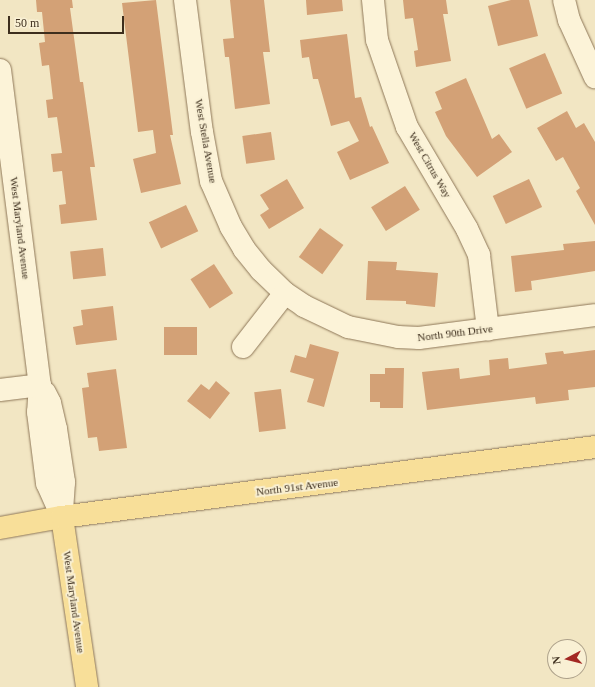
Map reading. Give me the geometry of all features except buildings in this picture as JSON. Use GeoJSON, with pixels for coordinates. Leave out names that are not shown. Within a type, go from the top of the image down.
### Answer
{"type":"FeatureCollection","features":[{"type":"Feature","properties":{"kind":"main road","name":"North 91st Avenue"},"geometry":{"type":"LineString","coordinates":[[0,528],[62,517],[595,447]]}},
{"type":"Feature","properties":{"kind":"main road","name":"West Maryland Avenue"},"geometry":{"type":"LineString","coordinates":[[62,517],[86,687]]}},
{"type":"Feature","properties":{"kind":"street","name":"West Stella Avenue"},"geometry":{"type":"LineString","coordinates":[[185,0],[202,132],[211,180],[231,227],[261,270]]}},
{"type":"Feature","properties":{"kind":"street","name":"West Citrus Way"},"geometry":{"type":"LineString","coordinates":[[373,0],[378,40],[407,127],[467,228],[479,255],[488,329]]}},
{"type":"Feature","properties":{"kind":"street"},"geometry":{"type":"LineString","coordinates":[[564,0],[569,20],[595,77]]}},
{"type":"Feature","properties":{"kind":"street","name":"West Maryland Avenue"},"geometry":{"type":"LineString","coordinates":[[0,70],[40,385],[50,403],[56,429],[64,482],[62,517]]}},
{"type":"Feature","properties":{"kind":"street","name":"North 90th Drive"},"geometry":{"type":"LineString","coordinates":[[261,270],[285,293],[326,318],[377,335],[419,338],[595,315]]}},
{"type":"Feature","properties":{"kind":"street"},"geometry":{"type":"LineString","coordinates":[[243,347],[285,293]]}},
{"type":"Feature","properties":{"kind":"street"},"geometry":{"type":"LineString","coordinates":[[0,390],[40,385]]}}]}
